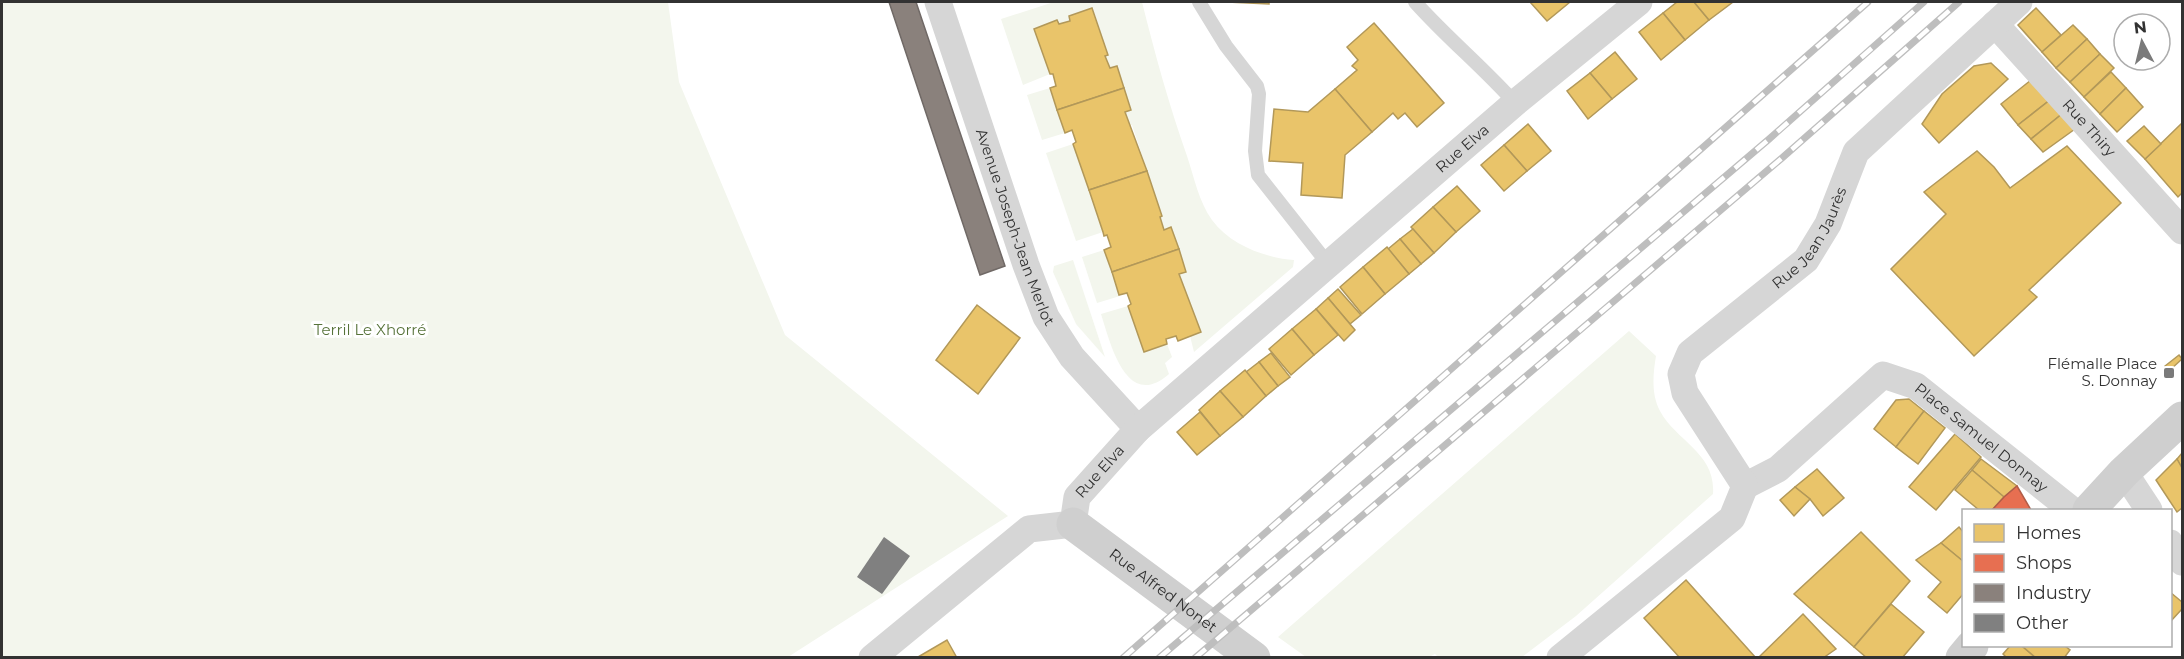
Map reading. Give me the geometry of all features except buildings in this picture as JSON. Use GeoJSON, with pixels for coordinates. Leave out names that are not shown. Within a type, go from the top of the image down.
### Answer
{"type":"FeatureCollection","features":[{"type":"Feature","properties":{"kind":"street","name":"Avenue Joseph-Jean Merlot"},"geometry":{"type":"LineString","coordinates":[[938,2],[1026,265],[1046,317],[1072,357],[1138,429]]}},
{"type":"Feature","properties":{"kind":"street","name":"Rue Elva"},"geometry":{"type":"LineString","coordinates":[[1073,524],[1077,497],[1138,429],[1515,103],[1639,2]]}},
{"type":"Feature","properties":{"kind":"street","name":"Rue Jean Jaurès"},"geometry":{"type":"LineString","coordinates":[[1745,486],[1685,393],[1681,374],[1690,353],[1806,260],[1828,224],[1856,152],[2019,2]]}},
{"type":"Feature","properties":{"kind":"street","name":"Rue Thiry"},"geometry":{"type":"LineString","coordinates":[[1995,24],[2182,231]]}},
{"type":"Feature","properties":{"kind":"street","name":"Place Samuel Donnay"},"geometry":{"type":"LineString","coordinates":[[1745,486],[1778,469],[1883,375],[1916,386],[2071,509]]}},
{"type":"Feature","properties":{"kind":"street"},"geometry":{"type":"LineString","coordinates":[[2090,509],[2124,472],[2182,418]]}},
{"type":"Feature","properties":{"kind":"street"},"geometry":{"type":"LineString","coordinates":[[2124,472],[2148,509]]}},
{"type":"Feature","properties":{"kind":"street"},"geometry":{"type":"LineString","coordinates":[[1560,657],[1732,518],[1745,486]]}},
{"type":"Feature","properties":{"kind":"street"},"geometry":{"type":"LineString","coordinates":[[872,657],[1029,529],[1073,524]]}},
{"type":"Feature","properties":{"kind":"street","name":"Rue Alfred Nonet"},"geometry":{"type":"LineString","coordinates":[[1073,524],[1254,657]]}},
{"type":"Feature","properties":{"kind":"street"},"geometry":{"type":"LineString","coordinates":[[2172,546],[2182,562]]}},
{"type":"Feature","properties":{"kind":"lane"},"geometry":{"type":"LineString","coordinates":[[1199,2],[1226,46],[1257,86],[1259,100],[1256,165],[1262,183],[1329,265]]}},
{"type":"Feature","properties":{"kind":"lane"},"geometry":{"type":"LineString","coordinates":[[1415,2],[1442,32],[1488,72],[1515,103]]}},
{"type":"Feature","properties":{"kind":"green space","name":"Terril Le Xhorré"},"geometry":{"type":"Polygon","coordinates":[[[2,2],[668,2],[679,82],[785,335],[1008,516],[788,657],[2,657],[2,2]]]}},
{"type":"Feature","properties":{"kind":"green space"},"geometry":{"type":"Polygon","coordinates":[[[1054,2],[1142,2],[1174,118],[1207,213],[1220,229],[1239,244],[1272,257],[1294,260],[1293,267],[1194,352],[1190,336],[1201,332],[1179,274],[1186,271],[1171,228],[1164,230],[1160,217],[1162,216],[1132,125],[1129,125],[1125,112],[1131,109],[1117,66],[1110,68],[1105,56],[1108,54],[1093,9],[1069,16],[1070,21],[1059,24],[1057,20],[1035,29],[1050,74],[1023,85],[1001,19],[1054,2]]]}},
{"type":"Feature","properties":{"kind":"green space"},"geometry":{"type":"Polygon","coordinates":[[[1050,88],[1065,133],[1042,140],[1027,95],[1050,88]]]}},
{"type":"Feature","properties":{"kind":"green space"},"geometry":{"type":"Polygon","coordinates":[[[1073,144],[1103,232],[1076,241],[1046,153],[1073,144]]]}},
{"type":"Feature","properties":{"kind":"green space"},"geometry":{"type":"Polygon","coordinates":[[[1104,250],[1120,296],[1097,303],[1082,257],[1104,250]]]}},
{"type":"Feature","properties":{"kind":"green space"},"geometry":{"type":"Polygon","coordinates":[[[1073,260],[1105,357],[1076,324],[1053,272],[1054,266],[1073,260]]]}},
{"type":"Feature","properties":{"kind":"green space"},"geometry":{"type":"Polygon","coordinates":[[[1128,306],[1144,352],[1167,344],[1172,357],[1165,363],[1169,374],[1154,383],[1142,385],[1131,379],[1122,369],[1109,341],[1101,314],[1128,306]]]}},
{"type":"Feature","properties":{"kind":"green space"},"geometry":{"type":"Polygon","coordinates":[[[1629,331],[1656,356],[1654,384],[1657,404],[1667,422],[1702,458],[1712,480],[1713,494],[1576,616],[1522,657],[1439,658],[1435,654],[1427,658],[1306,657],[1278,637],[1629,331]]]}},
{"type":"Feature","properties":{"kind":"railway"},"geometry":{"type":"LineString","coordinates":[[1123,658],[1868,2]]}},
{"type":"Feature","properties":{"kind":"railway"},"geometry":{"type":"LineString","coordinates":[[1159,658],[1768,140],[1924,2]]}},
{"type":"Feature","properties":{"kind":"railway"},"geometry":{"type":"LineString","coordinates":[[1195,658],[1782,158],[1959,2]]}},
{"type":"Feature","properties":{"kind":"place","name":"Flémalle Place S. Donnay"},"geometry":{"type":"Point","coordinates":[2169,373]}}]}
